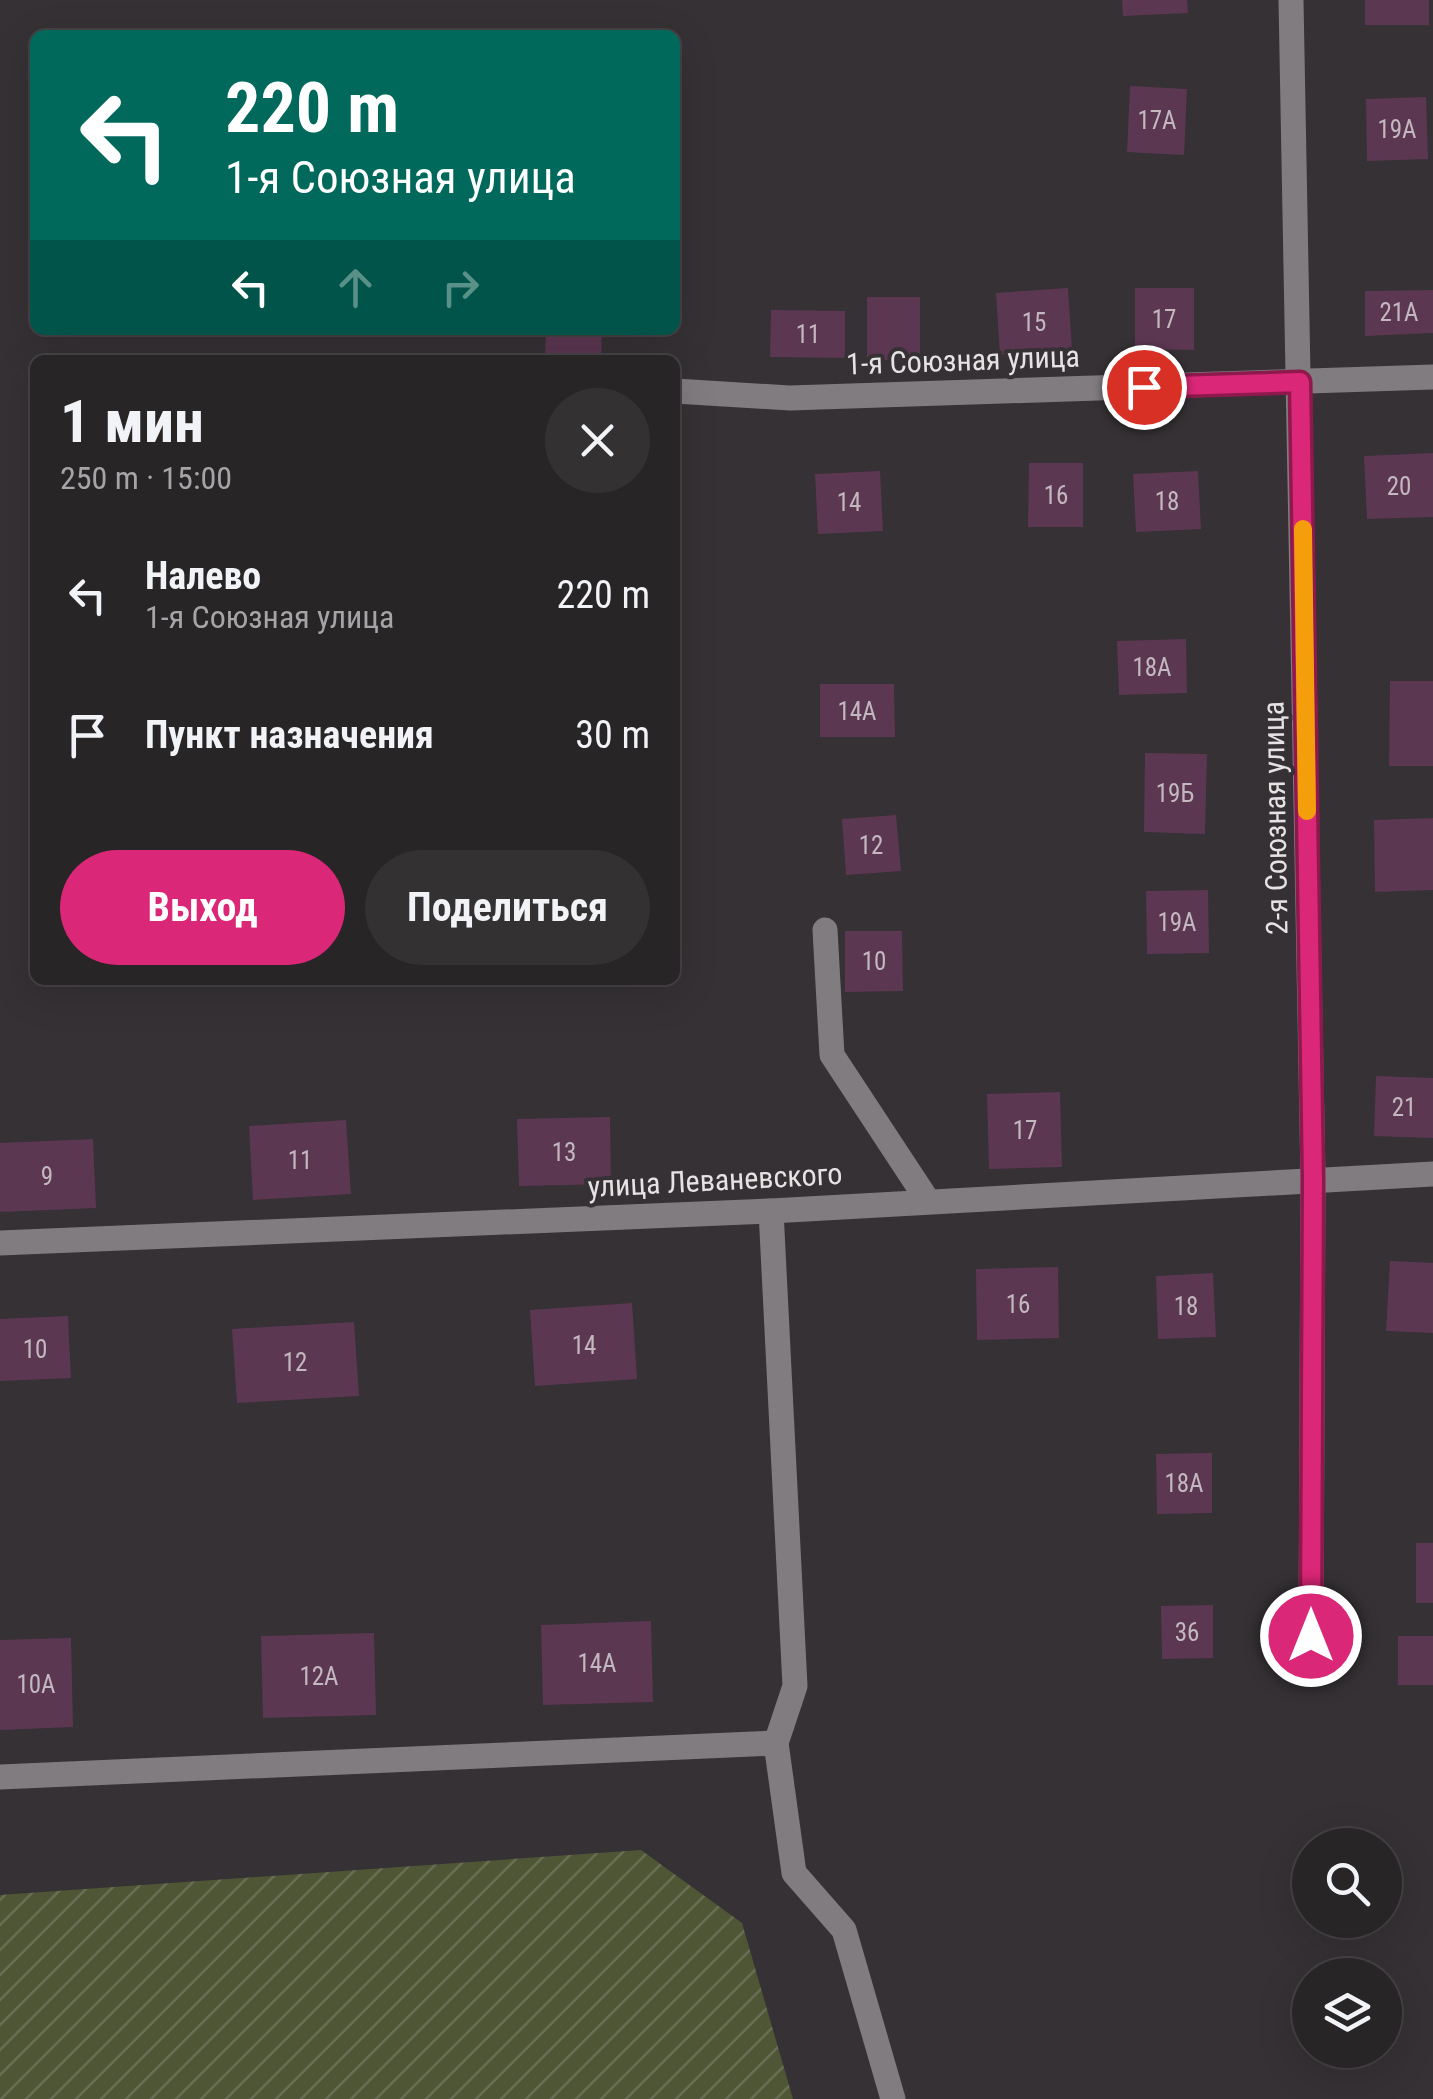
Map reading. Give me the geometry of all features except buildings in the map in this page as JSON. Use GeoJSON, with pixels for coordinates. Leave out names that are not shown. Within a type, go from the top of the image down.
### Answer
{"type":"FeatureCollection","features":[{"type":"Feature","properties":{"kind":"street","name":"2-я Союзная улица"},"geometry":{"type":"LineString","coordinates":[[1291,0],[1313,1178],[1311,1636]]}},
{"type":"Feature","properties":{"kind":"street","name":"1-я Союзная улица"},"geometry":{"type":"LineString","coordinates":[[680,391],[790,398],[1433,377]]}},
{"type":"Feature","properties":{"kind":"street"},"geometry":{"type":"LineString","coordinates":[[825,930],[832,1055],[928,1201]]}},
{"type":"Feature","properties":{"kind":"street","name":"улица Леваневского"},"geometry":{"type":"LineString","coordinates":[[0,1243],[772,1211],[1433,1174]]}},
{"type":"Feature","properties":{"kind":"street"},"geometry":{"type":"LineString","coordinates":[[772,1211],[796,1686],[776,1743],[794,1873],[844,1930],[893,2099]]}},
{"type":"Feature","properties":{"kind":"street"},"geometry":{"type":"LineString","coordinates":[[0,1776],[776,1743]]}},
{"type":"Feature","properties":{"kind":"green space"},"geometry":{"type":"Polygon","coordinates":[[[641,1850],[742,1923],[793,2099],[0,2099],[0,1895],[641,1850]]]}},
{"type":"Feature","properties":{"kind":"slow traffic"},"geometry":{"type":"LineString","coordinates":[[1303,529],[1307,811]]}},
{"type":"Feature","properties":{"kind":"route"},"geometry":{"type":"LineString","coordinates":[[1144,387],[1300,382],[1313,1178],[1311,1636]]}}]}
